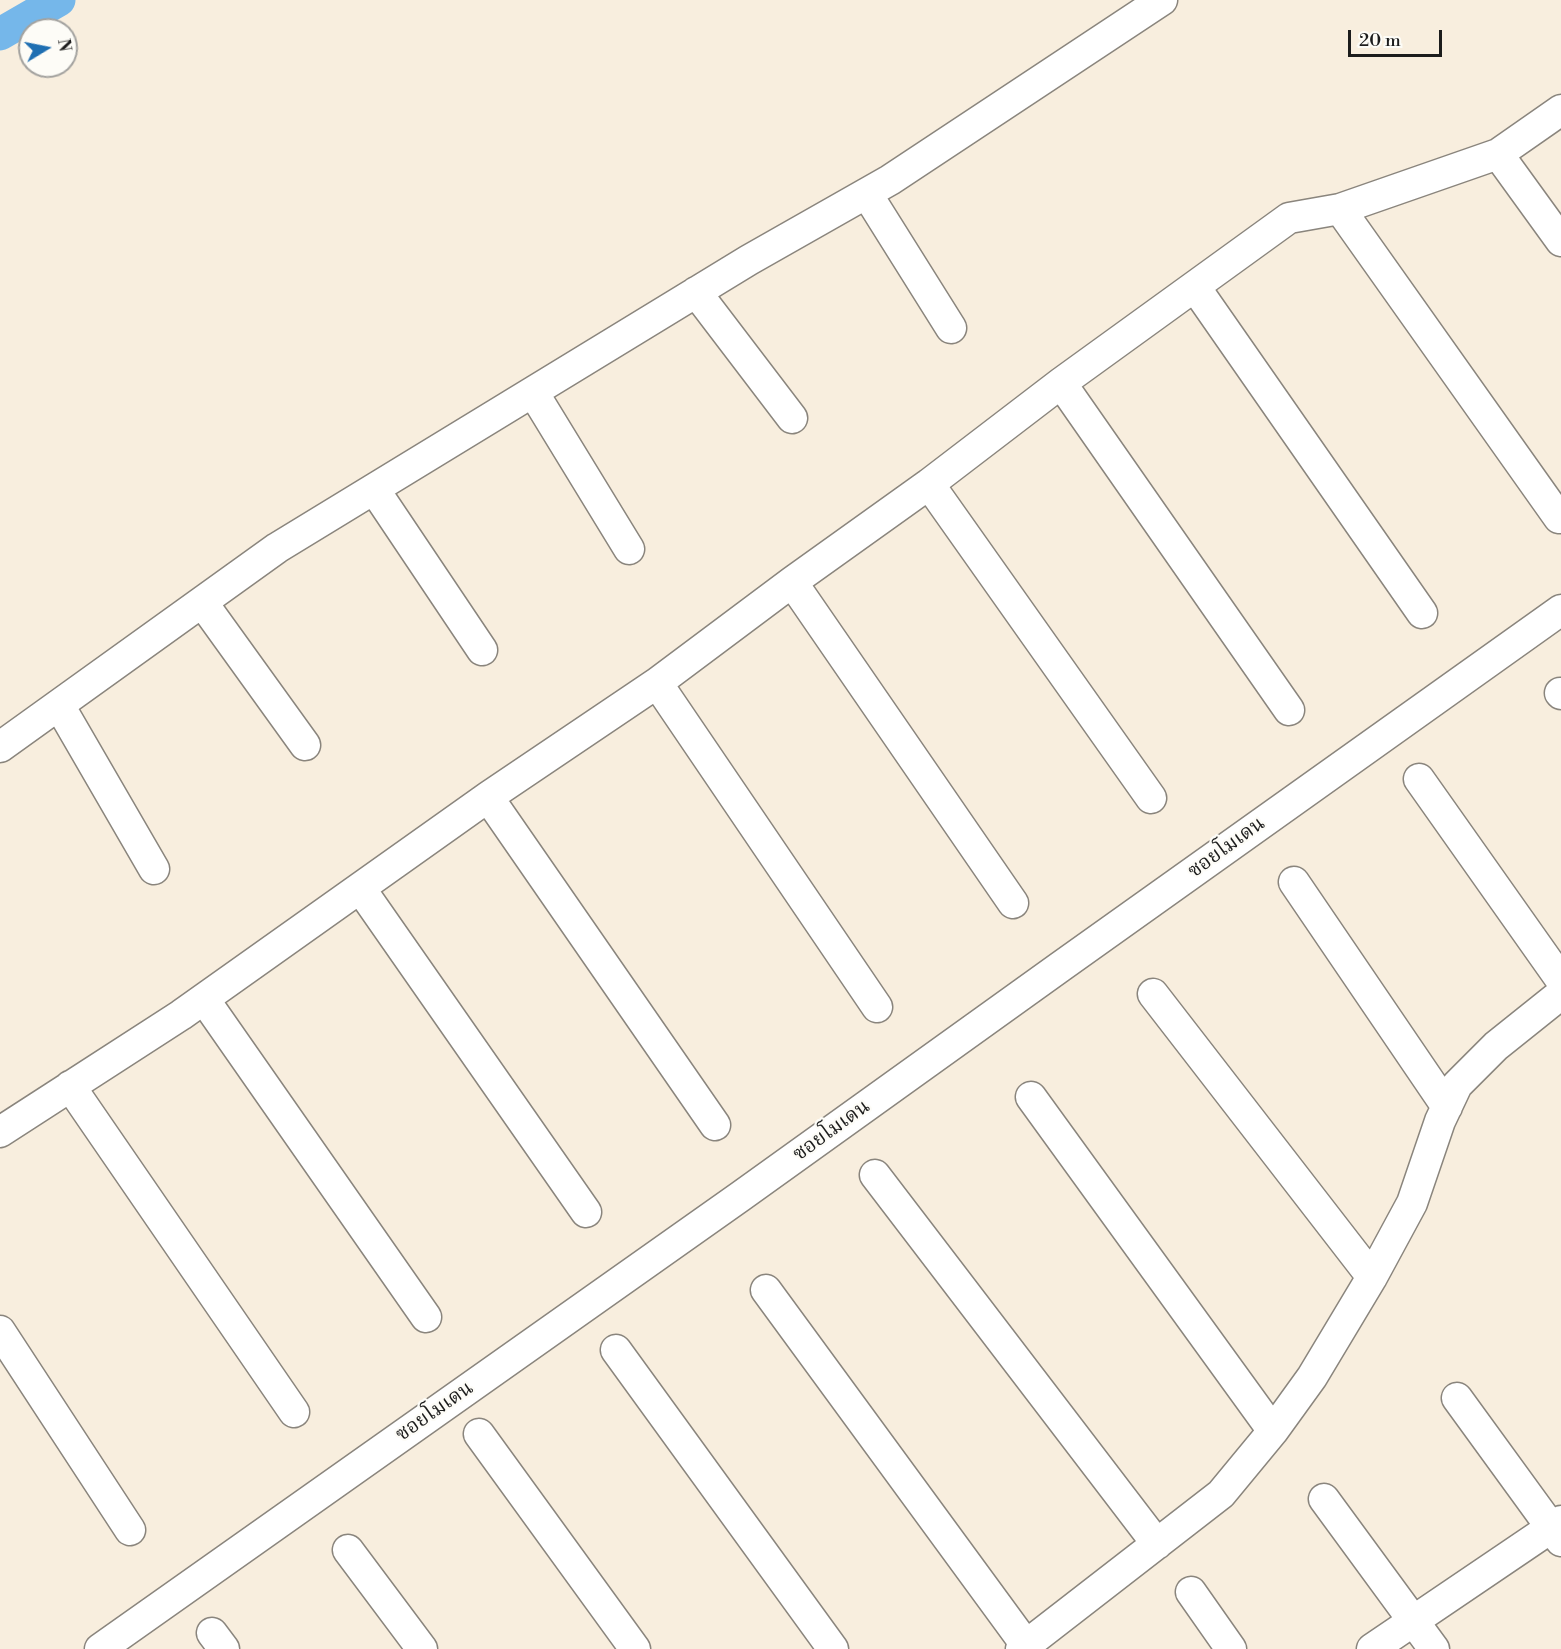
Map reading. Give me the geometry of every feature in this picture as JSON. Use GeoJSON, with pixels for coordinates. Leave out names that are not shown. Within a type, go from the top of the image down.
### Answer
{"type":"FeatureCollection","features":[{"type":"Feature","properties":{"kind":"street"},"geometry":{"type":"LineString","coordinates":[[0,747],[277,548],[696,292],[890,180],[1162,0]]}},
{"type":"Feature","properties":{"kind":"street"},"geometry":{"type":"LineString","coordinates":[[0,1131],[204,999],[488,797],[657,683],[792,582],[929,484],[1061,383],[1289,218],[1340,209],[1498,154],[1561,110]]}},
{"type":"Feature","properties":{"kind":"street"},"geometry":{"type":"LineString","coordinates":[[1498,154],[1561,241]]}},
{"type":"Feature","properties":{"kind":"street"},"geometry":{"type":"LineString","coordinates":[[867,194],[951,328]]}},
{"type":"Feature","properties":{"kind":"street"},"geometry":{"type":"LineString","coordinates":[[1340,209],[1559,518]]}},
{"type":"Feature","properties":{"kind":"street"},"geometry":{"type":"LineString","coordinates":[[1195,287],[1422,613]]}},
{"type":"Feature","properties":{"kind":"street"},"geometry":{"type":"LineString","coordinates":[[696,292],[792,418]]}},
{"type":"Feature","properties":{"kind":"street"},"geometry":{"type":"LineString","coordinates":[[1061,383],[1289,710]]}},
{"type":"Feature","properties":{"kind":"street"},"geometry":{"type":"LineString","coordinates":[[534,392],[629,549]]}},
{"type":"Feature","properties":{"kind":"street"},"geometry":{"type":"LineString","coordinates":[[929,484],[1151,798]]}},
{"type":"Feature","properties":{"kind":"street"},"geometry":{"type":"LineString","coordinates":[[374,489],[482,650]]}},
{"type":"Feature","properties":{"kind":"street"},"geometry":{"type":"LineString","coordinates":[[792,582],[1013,903]]}},
{"type":"Feature","properties":{"kind":"street"},"geometry":{"type":"LineString","coordinates":[[202,602],[304,745]]}},
{"type":"Feature","properties":{"kind":"street","name":"ซอยโมเดน"},"geometry":{"type":"LineString","coordinates":[[100,1649],[722,1210],[1561,610]]}},
{"type":"Feature","properties":{"kind":"street"},"geometry":{"type":"LineString","coordinates":[[657,683],[877,1007]]}},
{"type":"Feature","properties":{"kind":"street"},"geometry":{"type":"LineString","coordinates":[[59,705],[154,869]]}},
{"type":"Feature","properties":{"kind":"street"},"geometry":{"type":"LineString","coordinates":[[1419,779],[1561,980]]}},
{"type":"Feature","properties":{"kind":"street"},"geometry":{"type":"LineString","coordinates":[[488,797],[715,1125]]}},
{"type":"Feature","properties":{"kind":"street"},"geometry":{"type":"LineString","coordinates":[[1294,882],[1447,1107]]}},
{"type":"Feature","properties":{"kind":"street"},"geometry":{"type":"LineString","coordinates":[[360,888],[586,1212]]}},
{"type":"Feature","properties":{"kind":"street"},"geometry":{"type":"LineString","coordinates":[[1153,994],[1372,1277]]}},
{"type":"Feature","properties":{"kind":"street"},"geometry":{"type":"LineString","coordinates":[[766,1290],[1023,1647],[1221,1494],[1273,1431],[1312,1377],[1372,1277],[1412,1203],[1440,1121],[1457,1085],[1496,1046],[1561,994]]}},
{"type":"Feature","properties":{"kind":"street"},"geometry":{"type":"LineString","coordinates":[[204,999],[426,1317]]}},
{"type":"Feature","properties":{"kind":"street"},"geometry":{"type":"LineString","coordinates":[[70,1086],[294,1412]]}},
{"type":"Feature","properties":{"kind":"street"},"geometry":{"type":"LineString","coordinates":[[1031,1097],[1273,1431]]}},
{"type":"Feature","properties":{"kind":"street"},"geometry":{"type":"LineString","coordinates":[[876,1175],[1157,1544]]}},
{"type":"Feature","properties":{"kind":"street"},"geometry":{"type":"LineString","coordinates":[[0,1330],[130,1530]]}},
{"type":"Feature","properties":{"kind":"street"},"geometry":{"type":"LineString","coordinates":[[616,1350],[833,1649]]}},
{"type":"Feature","properties":{"kind":"street"},"geometry":{"type":"LineString","coordinates":[[1372,1649],[1558,1529],[1457,1398]]}},
{"type":"Feature","properties":{"kind":"street"},"geometry":{"type":"LineString","coordinates":[[479,1434],[635,1649]]}},
{"type":"Feature","properties":{"kind":"street"},"geometry":{"type":"LineString","coordinates":[[1324,1499],[1434,1649]]}},
{"type":"Feature","properties":{"kind":"street"},"geometry":{"type":"LineString","coordinates":[[348,1550],[422,1649]]}},
{"type":"Feature","properties":{"kind":"street"},"geometry":{"type":"LineString","coordinates":[[1191,1592],[1231,1649]]}},
{"type":"Feature","properties":{"kind":"waterway"},"geometry":{"type":"LineString","coordinates":[[0,34],[59,0]]}}]}
